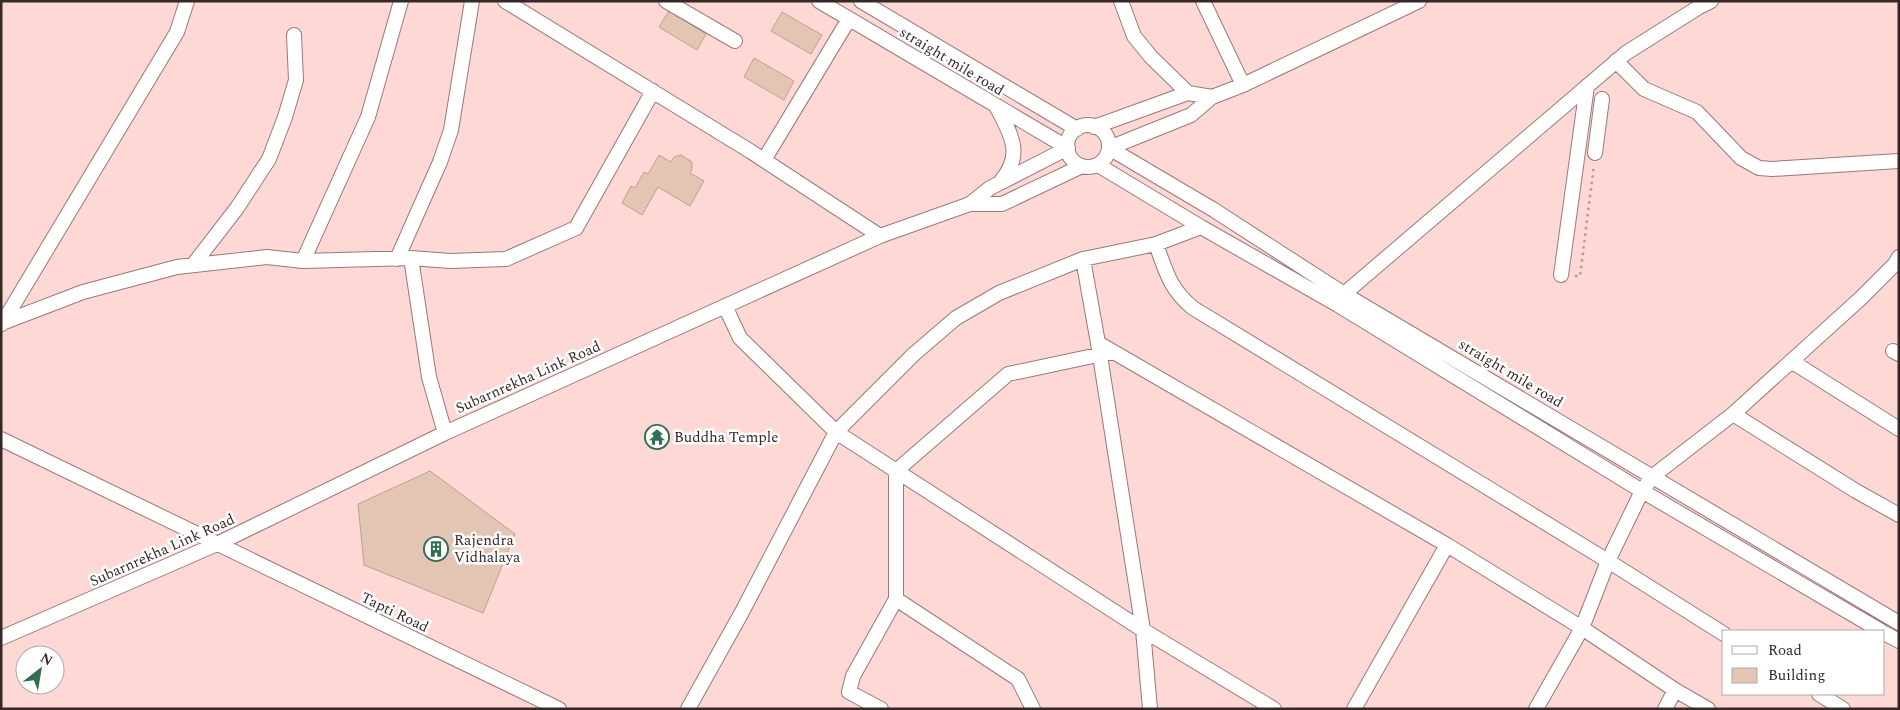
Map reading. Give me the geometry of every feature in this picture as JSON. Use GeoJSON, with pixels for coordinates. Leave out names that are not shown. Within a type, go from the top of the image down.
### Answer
{"type":"FeatureCollection","features":[{"type":"Feature","properties":{"kind":"street"},"geometry":{"type":"LineString","coordinates":[[2,324],[177,32],[187,1]]}},
{"type":"Feature","properties":{"kind":"street"},"geometry":{"type":"LineString","coordinates":[[303,261],[368,117],[401,1]]}},
{"type":"Feature","properties":{"kind":"street"},"geometry":{"type":"LineString","coordinates":[[397,259],[440,162],[451,130],[472,1]]}},
{"type":"Feature","properties":{"kind":"street"},"geometry":{"type":"LineString","coordinates":[[504,1],[764,160],[880,236]]}},
{"type":"Feature","properties":{"kind":"street"},"geometry":{"type":"LineString","coordinates":[[666,1],[735,41]]}},
{"type":"Feature","properties":{"kind":"street","name":"straight mile road"},"geometry":{"type":"LineString","coordinates":[[819,1],[1068,148],[1074,161],[1082,166]]}},
{"type":"Feature","properties":{"kind":"street","name":"straight mile road"},"geometry":{"type":"LineString","coordinates":[[860,1],[1077,129]]}},
{"type":"Feature","properties":{"kind":"street"},"geometry":{"type":"LineString","coordinates":[[1121,1],[1134,36],[1151,57],[1188,93]]}},
{"type":"Feature","properties":{"kind":"street"},"geometry":{"type":"LineString","coordinates":[[1203,1],[1244,85]]}},
{"type":"Feature","properties":{"kind":"street"},"geometry":{"type":"LineString","coordinates":[[970,204],[1002,204],[1082,166],[1098,165],[1105,158],[1109,148],[1191,115],[1212,97],[1244,85],[1419,1]]}},
{"type":"Feature","properties":{"kind":"street"},"geometry":{"type":"LineString","coordinates":[[1344,294],[1626,52],[1711,1]]}},
{"type":"Feature","properties":{"kind":"street"},"geometry":{"type":"LineString","coordinates":[[764,160],[848,19]]}},
{"type":"Feature","properties":{"kind":"street"},"geometry":{"type":"LineString","coordinates":[[193,265],[237,208],[270,159],[296,80],[294,35]]}},
{"type":"Feature","properties":{"kind":"street"},"geometry":{"type":"LineString","coordinates":[[1616,61],[1644,89],[1697,112],[1741,158],[1759,168],[1772,169],[1899,161]]}},
{"type":"Feature","properties":{"kind":"street"},"geometry":{"type":"LineString","coordinates":[[1561,276],[1587,86]]}},
{"type":"Feature","properties":{"kind":"street"},"geometry":{"type":"LineString","coordinates":[[2,324],[82,292],[177,267],[267,257],[303,261],[411,258],[450,261],[506,259],[576,228],[653,91]]}},
{"type":"Feature","properties":{"kind":"street"},"geometry":{"type":"LineString","coordinates":[[1068,148],[1069,139],[1077,129],[1083,126],[1094,127],[1188,93],[1212,97]]}},
{"type":"Feature","properties":{"kind":"street"},"geometry":{"type":"LineString","coordinates":[[1595,153],[1602,99]]}},
{"type":"Feature","properties":{"kind":"street"},"geometry":{"type":"LineString","coordinates":[[996,106],[1009,130],[1014,148],[1014,161],[998,184]]}},
{"type":"Feature","properties":{"kind":"street","name":"straight mile road"},"geometry":{"type":"LineString","coordinates":[[1094,127],[1102,130],[1106,136],[1109,148],[1214,210],[1344,294],[1899,623]]}},
{"type":"Feature","properties":{"kind":"street","name":"Subarnrekha Link Road"},"geometry":{"type":"LineString","coordinates":[[1,638],[218,544],[445,433],[880,236],[970,204],[990,188],[1068,148]]}},
{"type":"Feature","properties":{"kind":"street","name":"straight mile road"},"geometry":{"type":"LineString","coordinates":[[1098,165],[1117,178],[1338,305],[1642,491],[1880,630]]}},
{"type":"Feature","properties":{"kind":"street"},"geometry":{"type":"LineString","coordinates":[[688,709],[742,612],[836,432],[914,354],[956,318],[999,293],[1083,259],[1156,244],[1201,227]]}},
{"type":"Feature","properties":{"kind":"street"},"geometry":{"type":"LineString","coordinates":[[1156,244],[1171,284],[1180,297],[1193,308],[1722,633]]}},
{"type":"Feature","properties":{"kind":"street"},"geometry":{"type":"LineString","coordinates":[[411,258],[429,377],[445,433]]}},
{"type":"Feature","properties":{"kind":"street"},"geometry":{"type":"LineString","coordinates":[[1083,259],[1104,350],[1142,630],[1150,709]]}},
{"type":"Feature","properties":{"kind":"street"},"geometry":{"type":"LineString","coordinates":[[1536,709],[1582,628],[1608,561],[1642,491],[1653,476],[1733,414],[1898,262]]}},
{"type":"Feature","properties":{"kind":"street"},"geometry":{"type":"LineString","coordinates":[[725,306],[740,338],[836,432],[1142,630],[1274,709]]}},
{"type":"Feature","properties":{"kind":"street"},"geometry":{"type":"LineString","coordinates":[[881,709],[849,692],[853,676],[896,599],[896,471],[1008,374],[1104,350],[1447,545],[1582,628],[1675,690],[1708,709]]}},
{"type":"Feature","properties":{"kind":"street"},"geometry":{"type":"LineString","coordinates":[[1792,361],[1899,429]]}},
{"type":"Feature","properties":{"kind":"street"},"geometry":{"type":"LineString","coordinates":[[1733,414],[1856,491],[1899,515]]}},
{"type":"Feature","properties":{"kind":"street","name":"Tapti Road"},"geometry":{"type":"LineString","coordinates":[[1,439],[559,709]]}},
{"type":"Feature","properties":{"kind":"street"},"geometry":{"type":"LineString","coordinates":[[1354,709],[1447,545]]}},
{"type":"Feature","properties":{"kind":"street"},"geometry":{"type":"LineString","coordinates":[[896,599],[1018,679],[1034,709]]}},
{"type":"Feature","properties":{"kind":"street","name":"straight mile road"},"geometry":{"type":"LineString","coordinates":[[1885,633],[1899,642]]}},
{"type":"Feature","properties":{"kind":"street"},"geometry":{"type":"LineString","coordinates":[[1665,709],[1675,690]]}},
{"type":"Feature","properties":{"kind":"street"},"geometry":{"type":"LineString","coordinates":[[1821,695],[1843,709]]}},
{"type":"Feature","properties":{"kind":"path"},"geometry":{"type":"LineString","coordinates":[[1561,276],[1580,276],[1595,153]]}},
{"type":"Feature","properties":{"kind":"building"},"geometry":{"type":"Polygon","coordinates":[[[669,11],[706,34],[697,50],[659,27],[669,11]]]}},
{"type":"Feature","properties":{"kind":"building"},"geometry":{"type":"Polygon","coordinates":[[[782,12],[822,35],[811,54],[771,31],[782,12]]]}},
{"type":"Feature","properties":{"kind":"building"},"geometry":{"type":"Polygon","coordinates":[[[754,58],[794,81],[784,100],[744,77],[754,58]]]}},
{"type":"Feature","properties":{"kind":"building"},"geometry":{"type":"Polygon","coordinates":[[[659,155],[671,162],[674,157],[681,155],[692,162],[690,173],[704,181],[690,206],[658,187],[642,215],[622,203],[631,186],[635,188],[644,172],[648,174],[659,155]]]}},
{"type":"Feature","properties":{"kind":"building","name":"Rajendra Vidhalaya"},"geometry":{"type":"Polygon","coordinates":[[[430,471],[515,534],[483,613],[364,565],[358,504],[430,471]]]}},
{"type":"Feature","properties":{"kind":"place","name":"Buddha Temple"},"geometry":{"type":"Point","coordinates":[657,437]}},
{"type":"Feature","properties":{"kind":"place","name":"Rajendra Vidhalaya"},"geometry":{"type":"Point","coordinates":[436,549]}}]}
